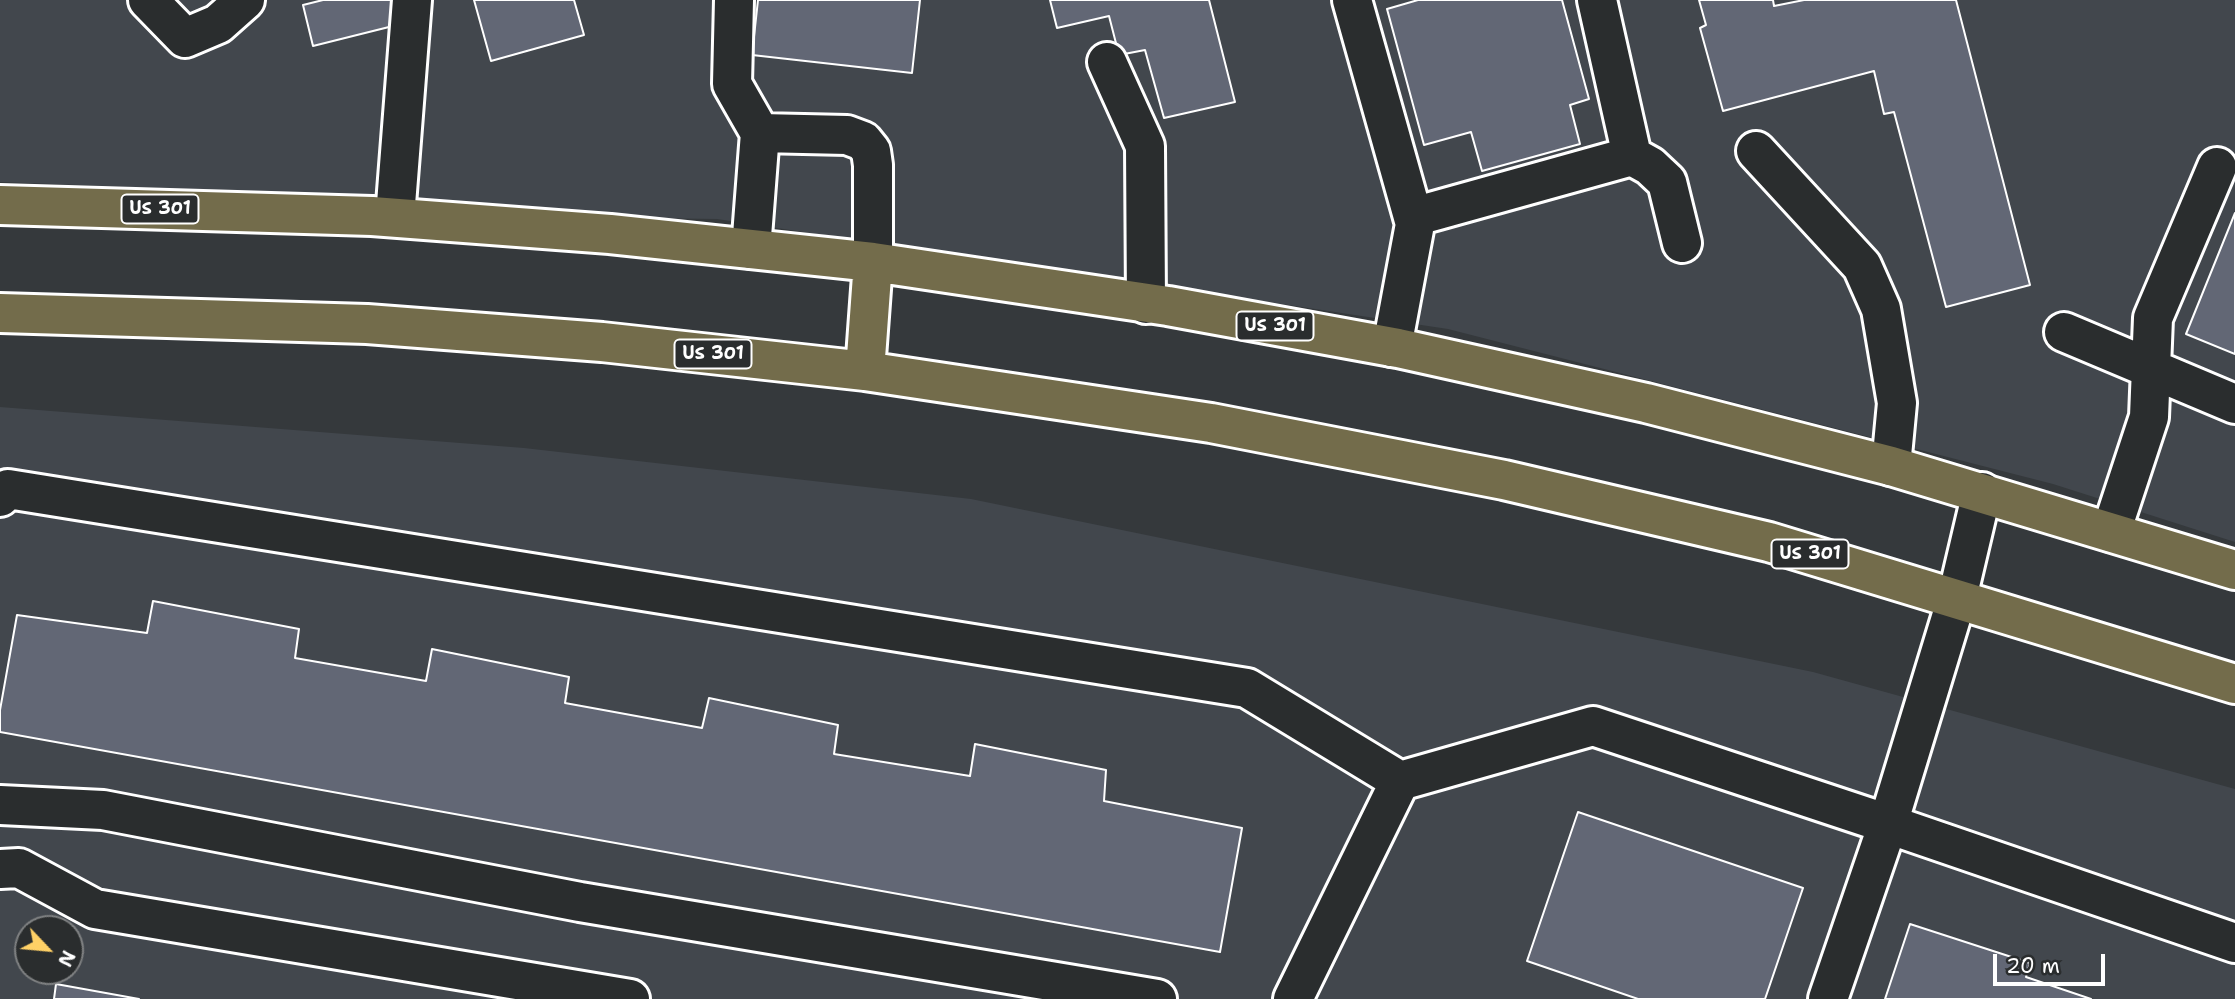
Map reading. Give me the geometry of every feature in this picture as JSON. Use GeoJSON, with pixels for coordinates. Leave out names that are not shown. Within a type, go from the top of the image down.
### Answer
{"type":"FeatureCollection","features":[{"type":"Feature","properties":{"kind":"main road","name":"US 301"},"geometry":{"type":"LineString","coordinates":[[0,205],[395,217],[873,262],[1146,303],[1392,346],[1646,403],[1891,466],[2235,570]]}},
{"type":"Feature","properties":{"kind":"main road"},"geometry":{"type":"LineString","coordinates":[[865,371],[873,262]]}},
{"type":"Feature","properties":{"kind":"main road","name":"US 301"},"geometry":{"type":"LineString","coordinates":[[0,313],[368,324],[602,342],[865,371],[1211,423],[1504,480],[1769,542],[2235,684]]}},
{"type":"Feature","properties":{"kind":"street"},"geometry":{"type":"LineString","coordinates":[[148,0],[185,38],[218,24],[245,0]]}},
{"type":"Feature","properties":{"kind":"street"},"geometry":{"type":"LineString","coordinates":[[395,217],[412,0]]}},
{"type":"Feature","properties":{"kind":"street"},"geometry":{"type":"LineString","coordinates":[[734,0],[732,84],[760,133],[751,249]]}},
{"type":"Feature","properties":{"kind":"street"},"geometry":{"type":"LineString","coordinates":[[1352,0],[1415,224],[1392,346]]}},
{"type":"Feature","properties":{"kind":"street"},"geometry":{"type":"LineString","coordinates":[[1597,0],[1632,156]]}},
{"type":"Feature","properties":{"kind":"street"},"geometry":{"type":"LineString","coordinates":[[1107,62],[1145,146],[1146,303]]}},
{"type":"Feature","properties":{"kind":"street"},"geometry":{"type":"LineString","coordinates":[[760,133],[847,135],[863,141],[870,151],[873,165],[873,262]]}},
{"type":"Feature","properties":{"kind":"street"},"geometry":{"type":"LineString","coordinates":[[1756,151],[1862,266],[1881,309],[1897,403],[1891,466]]}},
{"type":"Feature","properties":{"kind":"street"},"geometry":{"type":"LineString","coordinates":[[1413,217],[1632,156],[1650,166],[1667,182],[1682,243]]}},
{"type":"Feature","properties":{"kind":"street"},"geometry":{"type":"LineString","coordinates":[[2111,532],[2148,417],[2153,318],[2217,167]]}},
{"type":"Feature","properties":{"kind":"street"},"geometry":{"type":"LineString","coordinates":[[2064,332],[2235,404]]}},
{"type":"Feature","properties":{"kind":"street"},"geometry":{"type":"LineString","coordinates":[[0,497],[8,489],[1247,688],[1400,781],[1593,726],[2235,943]]}},
{"type":"Feature","properties":{"kind":"street"},"geometry":{"type":"LineString","coordinates":[[1828,999],[1888,824],[1957,598],[1982,492]]}},
{"type":"Feature","properties":{"kind":"street"},"geometry":{"type":"LineString","coordinates":[[1293,999],[1400,781]]}},
{"type":"Feature","properties":{"kind":"street"},"geometry":{"type":"LineString","coordinates":[[0,805],[103,810],[579,902],[1157,999]]}},
{"type":"Feature","properties":{"kind":"street"},"geometry":{"type":"LineString","coordinates":[[0,869],[19,868],[95,909],[630,999]]}},
{"type":"Feature","properties":{"kind":"shaded area"},"geometry":{"type":"Polygon","coordinates":[[[0,0],[2235,0],[2235,542],[2053,484],[1448,329],[717,219],[644,218],[371,196],[0,182],[0,0]]]}},
{"type":"Feature","properties":{"kind":"shaded area"},"geometry":{"type":"Polygon","coordinates":[[[0,407],[524,448],[971,499],[1813,672],[2235,789],[2235,999],[0,999],[0,407]]]}},
{"type":"Feature","properties":{"kind":"building"},"geometry":{"type":"Polygon","coordinates":[[[323,0],[391,0],[397,25],[313,46],[303,5],[323,0]]]}},
{"type":"Feature","properties":{"kind":"building"},"geometry":{"type":"Polygon","coordinates":[[[474,0],[574,0],[584,35],[491,61],[474,0]]]}},
{"type":"Feature","properties":{"kind":"building"},"geometry":{"type":"Polygon","coordinates":[[[758,0],[920,0],[912,73],[752,55],[758,0]]]}},
{"type":"Feature","properties":{"kind":"building"},"geometry":{"type":"Polygon","coordinates":[[[1050,0],[1209,0],[1235,102],[1164,118],[1145,50],[1119,55],[1109,16],[1057,28],[1050,0]]]}},
{"type":"Feature","properties":{"kind":"building"},"geometry":{"type":"Polygon","coordinates":[[[1418,0],[1562,0],[1589,99],[1570,105],[1580,144],[1482,171],[1471,132],[1424,145],[1387,9],[1418,0]]]}},
{"type":"Feature","properties":{"kind":"building"},"geometry":{"type":"Polygon","coordinates":[[[1699,0],[1773,0],[1774,6],[1804,0],[1956,0],[2030,285],[1946,307],[1894,112],[1884,114],[1874,71],[1723,111],[1700,28],[1706,25],[1699,0]]]}},
{"type":"Feature","properties":{"kind":"building"},"geometry":{"type":"Polygon","coordinates":[[[2235,213],[2235,354],[2186,334],[2235,213]]]}},
{"type":"Feature","properties":{"kind":"building"},"geometry":{"type":"Polygon","coordinates":[[[153,601],[299,629],[295,658],[426,681],[432,649],[569,677],[565,703],[702,728],[709,698],[838,725],[834,754],[970,776],[975,744],[1106,770],[1104,801],[1242,828],[1220,952],[0,732],[0,710],[17,615],[147,633],[153,601]]]}},
{"type":"Feature","properties":{"kind":"building"},"geometry":{"type":"Polygon","coordinates":[[[1578,812],[1803,888],[1765,999],[1638,999],[1527,961],[1578,812]]]}},
{"type":"Feature","properties":{"kind":"building"},"geometry":{"type":"Polygon","coordinates":[[[1910,924],[2030,963],[2026,977],[2091,999],[1885,999],[1910,924]]]}},
{"type":"Feature","properties":{"kind":"building"},"geometry":{"type":"Polygon","coordinates":[[[56,985],[62,985],[139,999],[54,999],[56,985]]]}}]}
